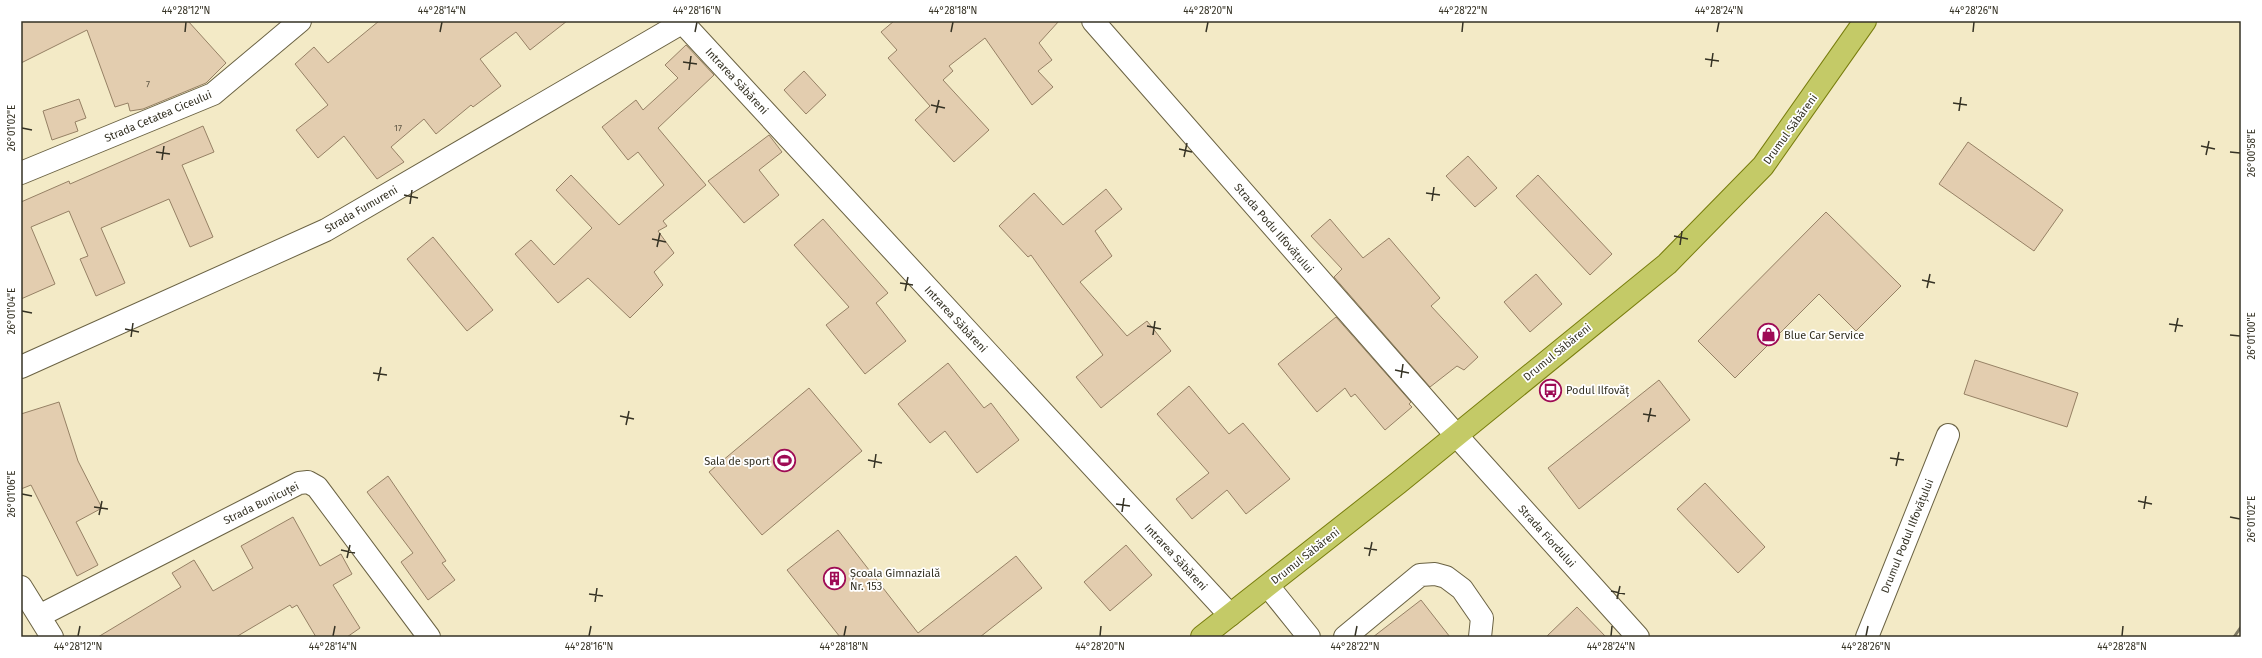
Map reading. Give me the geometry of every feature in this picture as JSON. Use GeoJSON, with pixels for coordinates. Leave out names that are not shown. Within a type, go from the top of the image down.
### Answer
{"type":"FeatureCollection","features":[{"type":"Feature","properties":{"kind":"main road","name":"Drumul Săbăreni"},"geometry":{"type":"LineString","coordinates":[[1202,637],[1268,586],[1667,264],[1763,166],[1865,21]]}},
{"type":"Feature","properties":{"kind":"street","name":"Strada Cetatea Ciceului"},"geometry":{"type":"LineString","coordinates":[[21,173],[213,94],[300,21]]}},
{"type":"Feature","properties":{"kind":"street","name":"Strada Podu Ilfovățului"},"geometry":{"type":"LineString","coordinates":[[1092,21],[1456,435]]}},
{"type":"Feature","properties":{"kind":"street","name":"Strada Fumureni"},"geometry":{"type":"LineString","coordinates":[[21,367],[326,230],[684,22]]}},
{"type":"Feature","properties":{"kind":"street","name":"Intrarea Săbăreni"},"geometry":{"type":"LineString","coordinates":[[684,22],[1230,615]]}},
{"type":"Feature","properties":{"kind":"street","name":"Strada Fiordului"},"geometry":{"type":"LineString","coordinates":[[1456,435],[1638,637]]}},
{"type":"Feature","properties":{"kind":"street","name":"Drumul Podul Ilfovățului"},"geometry":{"type":"LineString","coordinates":[[1867,637],[1948,435]]}},
{"type":"Feature","properties":{"kind":"street","name":"Strada Bunicuței"},"geometry":{"type":"LineString","coordinates":[[39,616],[299,483],[308,482],[317,487],[428,637]]}},
{"type":"Feature","properties":{"kind":"street"},"geometry":{"type":"LineString","coordinates":[[1344,637],[1420,575],[1435,574],[1446,577],[1462,589],[1482,618],[1480,637]]}},
{"type":"Feature","properties":{"kind":"street"},"geometry":{"type":"LineString","coordinates":[[1268,586],[1309,637]]}},
{"type":"Feature","properties":{"kind":"street"},"geometry":{"type":"LineString","coordinates":[[21,587],[52,637]]}},
{"type":"Feature","properties":{"kind":"building"},"geometry":{"type":"Polygon","coordinates":[[[21,21],[188,21],[226,63],[206,83],[143,109],[130,111],[128,103],[115,107],[87,30],[21,63],[21,21]]]}},
{"type":"Feature","properties":{"kind":"building"},"geometry":{"type":"Polygon","coordinates":[[[379,21],[567,21],[530,50],[516,32],[480,59],[501,86],[473,107],[471,105],[436,134],[424,119],[391,147],[404,162],[377,179],[344,136],[318,158],[296,130],[328,105],[295,64],[314,47],[328,63],[379,21]]]}},
{"type":"Feature","properties":{"kind":"building"},"geometry":{"type":"Polygon","coordinates":[[[894,21],[1059,21],[1039,43],[1052,60],[1038,71],[1053,87],[1032,105],[985,38],[949,66],[953,71],[943,80],[989,130],[954,162],[915,120],[930,106],[888,58],[897,50],[881,32],[894,21]]]}},
{"type":"Feature","properties":{"kind":"building"},"geometry":{"type":"Polygon","coordinates":[[[686,45],[714,75],[658,128],[706,185],[663,221],[667,226],[658,231],[674,253],[654,272],[663,285],[630,318],[588,278],[558,303],[515,254],[531,240],[554,265],[592,228],[556,190],[571,175],[619,225],[664,185],[638,152],[628,160],[602,127],[636,100],[643,110],[678,78],[665,65],[686,45]]]}},
{"type":"Feature","properties":{"kind":"building"},"geometry":{"type":"Polygon","coordinates":[[[804,71],[826,95],[806,114],[784,90],[804,71]]]}},
{"type":"Feature","properties":{"kind":"building"},"geometry":{"type":"Polygon","coordinates":[[[79,99],[86,118],[75,122],[78,131],[52,140],[43,111],[79,99]]]}},
{"type":"Feature","properties":{"kind":"building"},"geometry":{"type":"Polygon","coordinates":[[[203,126],[214,152],[182,165],[213,237],[190,247],[169,199],[101,228],[125,283],[96,296],[80,259],[88,256],[69,211],[31,227],[55,284],[21,299],[21,202],[69,181],[70,184],[203,126]]]}},
{"type":"Feature","properties":{"kind":"building"},"geometry":{"type":"Polygon","coordinates":[[[769,135],[782,152],[759,170],[779,195],[744,223],[708,181],[769,135]]]}},
{"type":"Feature","properties":{"kind":"building"},"geometry":{"type":"Polygon","coordinates":[[[1968,142],[2063,210],[2034,251],[1939,184],[1968,142]]]}},
{"type":"Feature","properties":{"kind":"building"},"geometry":{"type":"Polygon","coordinates":[[[1468,156],[1497,188],[1475,207],[1446,176],[1468,156]]]}},
{"type":"Feature","properties":{"kind":"building"},"geometry":{"type":"Polygon","coordinates":[[[1538,175],[1612,254],[1590,275],[1516,196],[1538,175]]]}},
{"type":"Feature","properties":{"kind":"building"},"geometry":{"type":"Polygon","coordinates":[[[1106,189],[1122,209],[1095,231],[1112,256],[1080,282],[1127,336],[1147,321],[1171,351],[1101,408],[1076,377],[1103,355],[1031,255],[1028,257],[999,226],[1034,193],[1063,225],[1106,189]]]}},
{"type":"Feature","properties":{"kind":"building"},"geometry":{"type":"Polygon","coordinates":[[[1826,212],[1901,286],[1856,331],[1819,294],[1735,378],[1698,341],[1826,212]]]}},
{"type":"Feature","properties":{"kind":"building"},"geometry":{"type":"Polygon","coordinates":[[[823,219],[888,293],[876,303],[906,341],[865,374],[826,325],[849,307],[794,245],[823,219]]]}},
{"type":"Feature","properties":{"kind":"building"},"geometry":{"type":"Polygon","coordinates":[[[1330,219],[1363,258],[1389,238],[1440,298],[1431,306],[1478,357],[1464,370],[1457,366],[1430,387],[1334,277],[1342,269],[1311,236],[1330,219]]]}},
{"type":"Feature","properties":{"kind":"building"},"geometry":{"type":"Polygon","coordinates":[[[433,237],[493,310],[467,331],[407,259],[433,237]]]}},
{"type":"Feature","properties":{"kind":"building"},"geometry":{"type":"Polygon","coordinates":[[[1536,274],[1562,304],[1530,332],[1504,302],[1536,274]]]}},
{"type":"Feature","properties":{"kind":"building"},"geometry":{"type":"Polygon","coordinates":[[[1336,317],[1411,402],[1409,404],[1412,407],[1385,430],[1355,394],[1351,397],[1345,388],[1317,412],[1278,364],[1336,317]]]}},
{"type":"Feature","properties":{"kind":"building"},"geometry":{"type":"Polygon","coordinates":[[[1975,360],[2078,393],[2067,427],[1964,394],[1975,360]]]}},
{"type":"Feature","properties":{"kind":"building"},"geometry":{"type":"Polygon","coordinates":[[[948,363],[984,408],[991,403],[1019,440],[977,473],[945,431],[930,443],[898,404],[948,363]]]}},
{"type":"Feature","properties":{"kind":"building"},"geometry":{"type":"Polygon","coordinates":[[[1659,380],[1690,420],[1579,509],[1548,468],[1659,380]]]}},
{"type":"Feature","properties":{"kind":"building"},"geometry":{"type":"Polygon","coordinates":[[[1189,386],[1229,434],[1243,423],[1290,479],[1246,514],[1227,490],[1192,519],[1176,499],[1209,473],[1157,414],[1189,386]]]}},
{"type":"Feature","properties":{"kind":"building","name":"Sala de sport"},"geometry":{"type":"Polygon","coordinates":[[[809,388],[862,451],[762,535],[709,472],[809,388]]]}},
{"type":"Feature","properties":{"kind":"building"},"geometry":{"type":"Polygon","coordinates":[[[59,402],[78,461],[102,508],[76,522],[98,565],[77,576],[31,485],[21,489],[21,414],[59,402]]]}},
{"type":"Feature","properties":{"kind":"building"},"geometry":{"type":"Polygon","coordinates":[[[388,476],[446,561],[442,563],[455,580],[428,600],[401,562],[413,553],[367,492],[388,476]]]}},
{"type":"Feature","properties":{"kind":"building"},"geometry":{"type":"Polygon","coordinates":[[[1705,483],[1765,547],[1738,573],[1677,509],[1705,483]]]}},
{"type":"Feature","properties":{"kind":"building"},"geometry":{"type":"Polygon","coordinates":[[[293,517],[320,566],[341,554],[352,574],[333,585],[360,628],[347,637],[316,637],[297,605],[292,608],[290,605],[236,637],[98,637],[181,587],[172,573],[194,560],[213,591],[253,568],[241,546],[293,517]]]}},
{"type":"Feature","properties":{"kind":"building","name":"Școala Gimnazială Nr. 153"},"geometry":{"type":"Polygon","coordinates":[[[838,530],[918,633],[1016,556],[1042,588],[980,637],[840,637],[787,570],[838,530]]]}},
{"type":"Feature","properties":{"kind":"building"},"geometry":{"type":"Polygon","coordinates":[[[1126,545],[1152,575],[1110,611],[1084,582],[1126,545]]]}},
{"type":"Feature","properties":{"kind":"building"},"geometry":{"type":"Polygon","coordinates":[[[1421,600],[1450,637],[1373,637],[1421,600]]]}},
{"type":"Feature","properties":{"kind":"building"},"geometry":{"type":"Polygon","coordinates":[[[1577,607],[1606,637],[1546,637],[1577,607]]]}},
{"type":"Feature","properties":{"kind":"railway"},"geometry":{"type":"LineString","coordinates":[[2234,637],[2241,627]]}},
{"type":"Feature","properties":{"kind":"place","name":"Blue Car Service"},"geometry":{"type":"Point","coordinates":[1768,335]}},
{"type":"Feature","properties":{"kind":"place","name":"Podul Ilfovăț"},"geometry":{"type":"Point","coordinates":[1550,390]}},
{"type":"Feature","properties":{"kind":"place","name":"Sala de sport"},"geometry":{"type":"Point","coordinates":[785,461]}},
{"type":"Feature","properties":{"kind":"place","name":"Școala Gimnazială Nr. 153"},"geometry":{"type":"Point","coordinates":[835,579]}}]}
